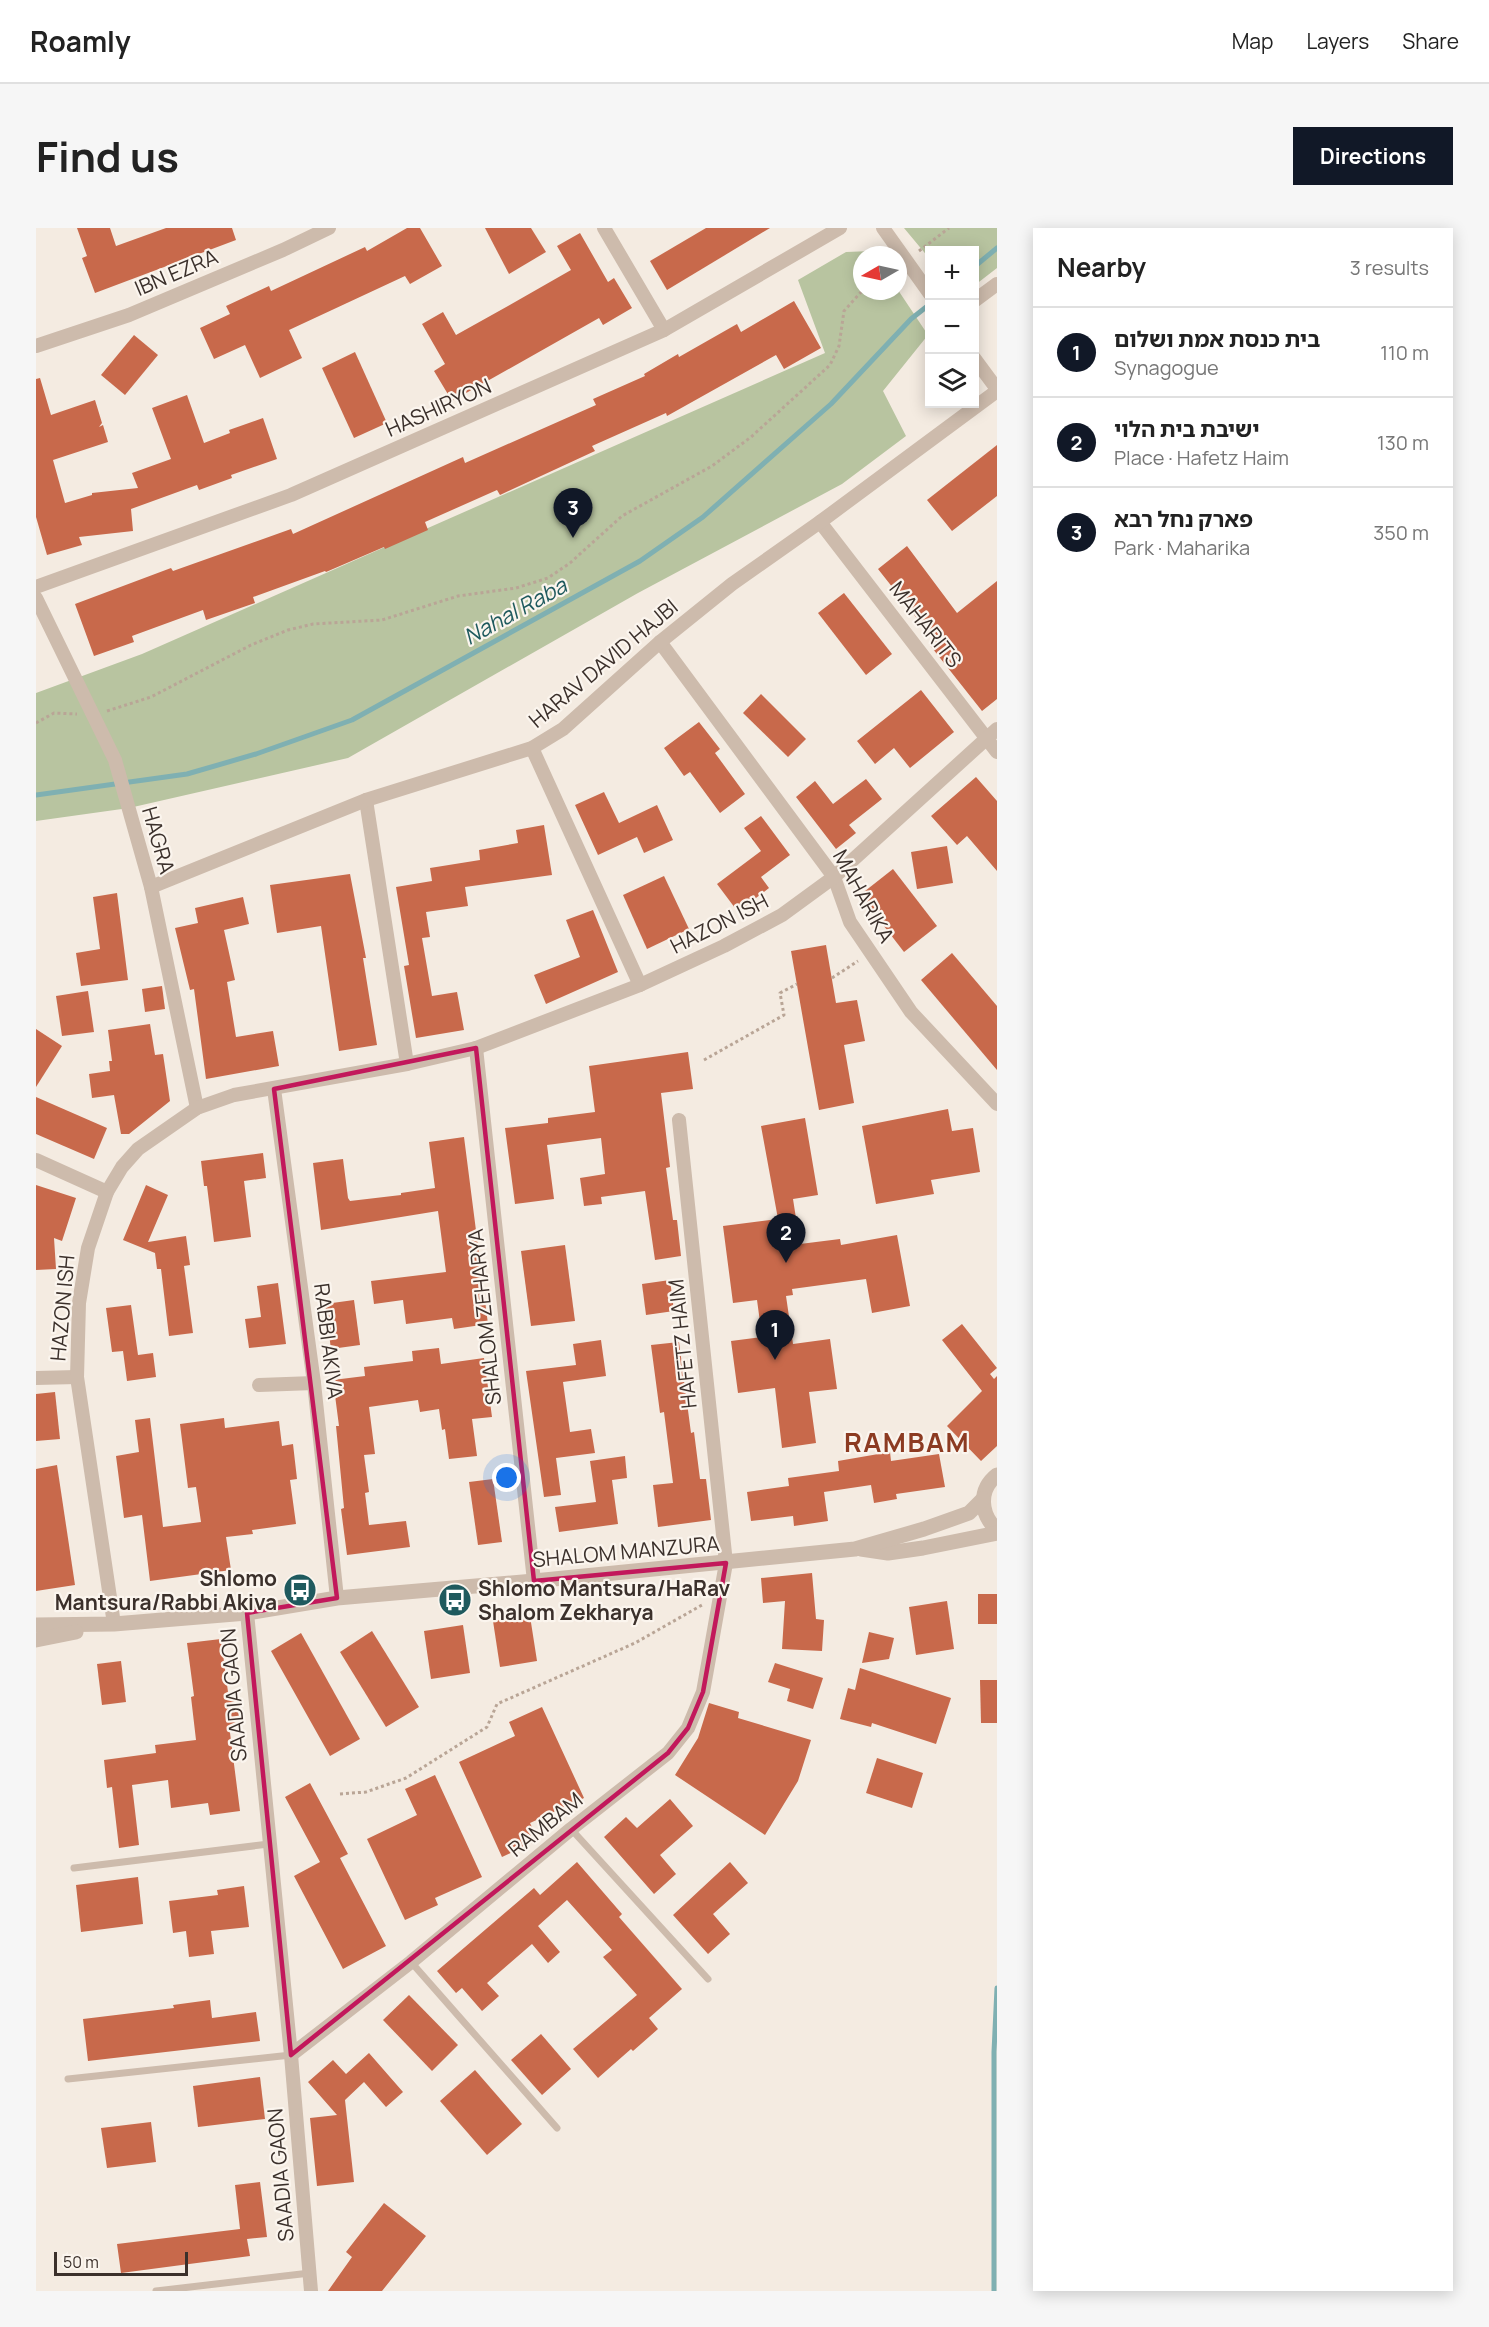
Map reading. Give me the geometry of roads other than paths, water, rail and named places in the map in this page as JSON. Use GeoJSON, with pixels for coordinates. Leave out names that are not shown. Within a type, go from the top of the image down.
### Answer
{"type":"FeatureCollection","features":[{"type":"Feature","properties":{"kind":"street","name":"IBN EZRA"},"geometry":{"type":"LineString","coordinates":[[36,346],[129,315],[283,250],[329,228]]}},
{"type":"Feature","properties":{"kind":"street"},"geometry":{"type":"LineString","coordinates":[[604,228],[664,330]]}},
{"type":"Feature","properties":{"kind":"street","name":"HASHIRYON"},"geometry":{"type":"LineString","coordinates":[[36,587],[291,495],[664,330],[840,228]]}},
{"type":"Feature","properties":{"kind":"street"},"geometry":{"type":"LineString","coordinates":[[883,228],[925,287]]}},
{"type":"Feature","properties":{"kind":"street"},"geometry":{"type":"LineString","coordinates":[[976,300],[997,284]]}},
{"type":"Feature","properties":{"kind":"street"},"geometry":{"type":"LineString","coordinates":[[979,364],[997,390]]}},
{"type":"Feature","properties":{"kind":"street","name":"HARAV DAVID HAJBI"},"geometry":{"type":"LineString","coordinates":[[151,887],[366,800],[532,748],[563,729],[660,642],[756,566],[820,522],[997,390]]}},
{"type":"Feature","properties":{"kind":"street","name":"MAHARITS"},"geometry":{"type":"LineString","coordinates":[[820,522],[992,734],[997,752]]}},
{"type":"Feature","properties":{"kind":"street","name":"HAGRA"},"geometry":{"type":"LineString","coordinates":[[36,598],[115,760],[151,887],[197,1108]]}},
{"type":"Feature","properties":{"kind":"street","name":"MAHARIKA"},"geometry":{"type":"LineString","coordinates":[[660,642],[834,877],[850,922],[911,1012],[997,1104]]}},
{"type":"Feature","properties":{"kind":"street","name":"HAZON ISH"},"geometry":{"type":"LineString","coordinates":[[114,1624],[77,1377],[79,1303],[88,1248],[107,1192],[122,1167],[138,1149],[197,1108],[234,1095],[407,1064],[476,1048],[640,985],[724,945],[782,915],[834,877],[992,734]]}},
{"type":"Feature","properties":{"kind":"street"},"geometry":{"type":"LineString","coordinates":[[532,748],[640,985]]}},
{"type":"Feature","properties":{"kind":"street"},"geometry":{"type":"LineString","coordinates":[[366,800],[407,1064]]}},
{"type":"Feature","properties":{"kind":"street","name":"SHALOM ZEHARYA"},"geometry":{"type":"LineString","coordinates":[[476,1048],[534,1581]]}},
{"type":"Feature","properties":{"kind":"street","name":"RABBI AKIVA"},"geometry":{"type":"LineString","coordinates":[[274,1089],[314,1383],[336,1598]]}},
{"type":"Feature","properties":{"kind":"street","name":"HAFETZ HAIM"},"geometry":{"type":"LineString","coordinates":[[680,1120],[726,1563]]}},
{"type":"Feature","properties":{"kind":"street"},"geometry":{"type":"LineString","coordinates":[[36,1160],[107,1192]]}},
{"type":"Feature","properties":{"kind":"street"},"geometry":{"type":"LineString","coordinates":[[36,1378],[77,1377]]}},
{"type":"Feature","properties":{"kind":"street"},"geometry":{"type":"LineString","coordinates":[[259,1385],[314,1383]]}},
{"type":"Feature","properties":{"kind":"street"},"geometry":{"type":"LineString","coordinates":[[997,1475],[988,1484],[983,1499],[984,1512],[997,1532]]}},
{"type":"Feature","properties":{"kind":"street","name":"SHALOM MANZURA"},"geometry":{"type":"LineString","coordinates":[[36,1625],[114,1624],[246,1613],[336,1598],[726,1563],[855,1549],[969,1513],[983,1499]]}},
{"type":"Feature","properties":{"kind":"street","name":"SHALOM MANZURA"},"geometry":{"type":"LineString","coordinates":[[855,1549],[888,1553],[997,1532]]}},
{"type":"Feature","properties":{"kind":"street","name":"RAMBAM"},"geometry":{"type":"LineString","coordinates":[[291,2055],[411,1962],[571,1829],[668,1754],[688,1728],[703,1692],[726,1563]]}},
{"type":"Feature","properties":{"kind":"street","name":"SAADIA GAON"},"geometry":{"type":"LineString","coordinates":[[246,1613],[291,2055],[311,2291]]}},
{"type":"Feature","properties":{"kind":"street","name":"SHALOM MANZURA"},"geometry":{"type":"LineString","coordinates":[[36,1640],[114,1624]]}},
{"type":"Feature","properties":{"kind":"lane"},"geometry":{"type":"LineString","coordinates":[[571,1829],[708,1979]]}},
{"type":"Feature","properties":{"kind":"lane"},"geometry":{"type":"LineString","coordinates":[[74,1868],[269,1844]]}},
{"type":"Feature","properties":{"kind":"lane"},"geometry":{"type":"LineString","coordinates":[[411,1962],[557,2128]]}},
{"type":"Feature","properties":{"kind":"lane"},"geometry":{"type":"LineString","coordinates":[[68,2079],[291,2055]]}},
{"type":"Feature","properties":{"kind":"lane"},"geometry":{"type":"LineString","coordinates":[[156,2291],[310,2273]]}},
{"type":"Feature","properties":{"kind":"waterway","name":"Nahal Raba"},"geometry":{"type":"LineString","coordinates":[[979,263],[997,248]]}},
{"type":"Feature","properties":{"kind":"waterway","name":"Nahal Raba"},"geometry":{"type":"LineString","coordinates":[[36,795],[187,774],[256,754],[352,720],[640,561],[703,517],[831,404],[911,319],[925,308]]}},
{"type":"Feature","properties":{"kind":"waterway"},"geometry":{"type":"LineString","coordinates":[[994,2291],[994,2052],[997,1988]]}},
{"type":"Feature","properties":{"kind":"place","name":"פארק נחל רבא"},"geometry":{"type":"Point","coordinates":[573,538]}},
{"type":"Feature","properties":{"kind":"place","name":"ישיבת בית הלוי"},"geometry":{"type":"Point","coordinates":[786,1263]}},
{"type":"Feature","properties":{"kind":"place","name":"בית כנסת אמת ושלום"},"geometry":{"type":"Point","coordinates":[775,1360]}},
{"type":"Feature","properties":{"kind":"place","name":"Shlomo Mantsura/Rabbi Akiva"},"geometry":{"type":"Point","coordinates":[300,1590]}},
{"type":"Feature","properties":{"kind":"place","name":"Shlomo Mantsura/HaRav Shalom Zekharya"},"geometry":{"type":"Point","coordinates":[455,1600]}},
{"type":"Feature","properties":{"kind":"district","name":"RAMBAM"},"geometry":{"type":"Point","coordinates":[907,1441]}}]}
